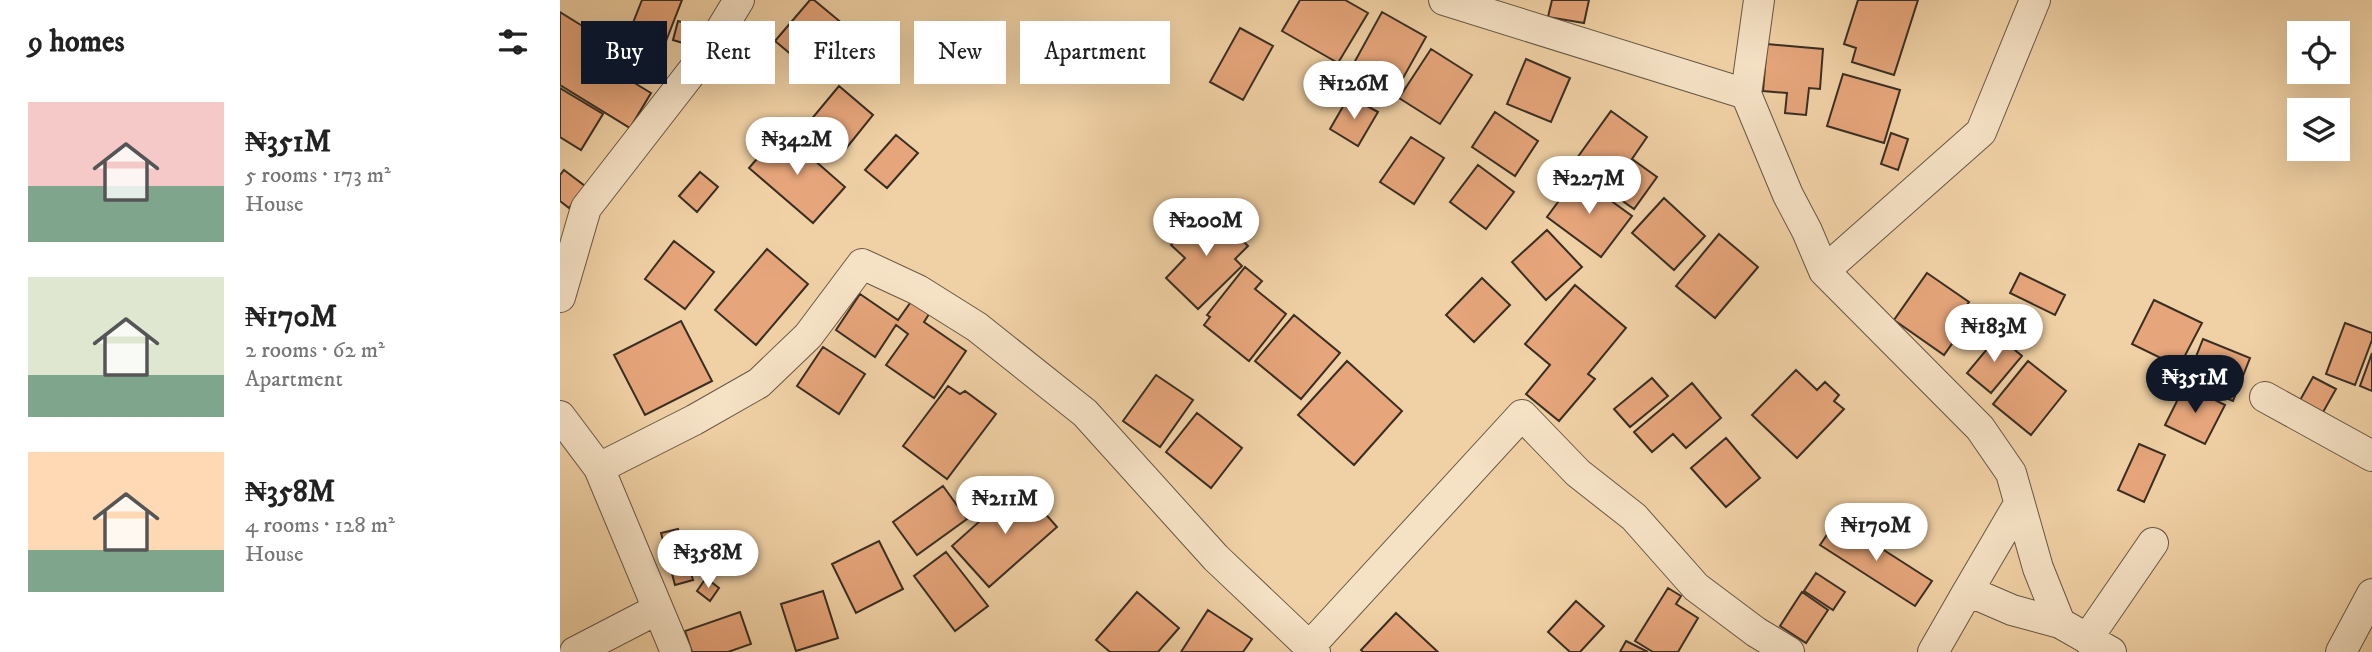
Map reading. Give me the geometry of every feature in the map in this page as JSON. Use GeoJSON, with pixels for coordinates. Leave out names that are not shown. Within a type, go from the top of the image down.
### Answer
{"type":"FeatureCollection","features":[{"type":"Feature","properties":{"kind":"street"},"geometry":{"type":"LineString","coordinates":[[560,297],[586,208],[708,51],[739,0]]}},
{"type":"Feature","properties":{"kind":"street"},"geometry":{"type":"LineString","coordinates":[[1759,0],[1746,94],[1788,195],[1824,271],[1980,428],[2011,473],[2038,568],[2060,623]]}},
{"type":"Feature","properties":{"kind":"street"},"geometry":{"type":"LineString","coordinates":[[1824,271],[1981,132],[2035,0]]}},
{"type":"Feature","properties":{"kind":"street"},"geometry":{"type":"LineString","coordinates":[[1451,1],[1746,94]]}},
{"type":"Feature","properties":{"kind":"street"},"geometry":{"type":"LineString","coordinates":[[598,468],[694,420],[759,383],[808,336],[862,264],[918,290],[977,327],[1084,413],[1216,558],[1313,649],[1521,415],[1578,473],[1634,517],[1696,587],[1756,632],[1789,652]]}},
{"type":"Feature","properties":{"kind":"street"},"geometry":{"type":"LineString","coordinates":[[2265,397],[2372,456]]}},
{"type":"Feature","properties":{"kind":"street"},"geometry":{"type":"LineString","coordinates":[[560,416],[598,468],[676,652]]}},
{"type":"Feature","properties":{"kind":"street"},"geometry":{"type":"LineString","coordinates":[[1933,652],[2019,504]]}},
{"type":"Feature","properties":{"kind":"street"},"geometry":{"type":"LineString","coordinates":[[1968,591],[2012,610],[2060,623],[2099,645],[2153,543]]}},
{"type":"Feature","properties":{"kind":"street"},"geometry":{"type":"LineString","coordinates":[[2341,652],[2372,594]]}},
{"type":"Feature","properties":{"kind":"street"},"geometry":{"type":"LineString","coordinates":[[575,652],[658,609]]}},
{"type":"Feature","properties":{"kind":"building"},"geometry":{"type":"Polygon","coordinates":[[[642,0],[682,0],[667,38],[667,21],[634,21],[642,0]]]}},
{"type":"Feature","properties":{"kind":"building"},"geometry":{"type":"Polygon","coordinates":[[[810,0],[814,0],[839,21],[792,21],[810,0]]]}},
{"type":"Feature","properties":{"kind":"building"},"geometry":{"type":"Polygon","coordinates":[[[1300,0],[1345,0],[1368,13],[1338,63],[1282,31],[1300,0]]]}},
{"type":"Feature","properties":{"kind":"building"},"geometry":{"type":"Polygon","coordinates":[[[1552,0],[1589,0],[1584,23],[1548,17],[1552,0]]]}},
{"type":"Feature","properties":{"kind":"building"},"geometry":{"type":"Polygon","coordinates":[[[1858,0],[1918,0],[1894,75],[1852,62],[1856,48],[1844,44],[1858,0]]]}},
{"type":"Feature","properties":{"kind":"building"},"geometry":{"type":"Polygon","coordinates":[[[560,12],[581,25],[581,84],[636,84],[651,93],[630,128],[560,85],[560,12]]]}},
{"type":"Feature","properties":{"kind":"building"},"geometry":{"type":"Polygon","coordinates":[[[1382,12],[1426,37],[1393,96],[1349,72],[1382,12]]]}},
{"type":"Feature","properties":{"kind":"building"},"geometry":{"type":"Polygon","coordinates":[[[678,21],[681,22],[681,42],[673,40],[678,21]]]}},
{"type":"Feature","properties":{"kind":"building"},"geometry":{"type":"Polygon","coordinates":[[[789,25],[789,53],[775,41],[789,25]]]}},
{"type":"Feature","properties":{"kind":"building"},"geometry":{"type":"Polygon","coordinates":[[[1240,28],[1273,46],[1243,100],[1210,82],[1240,28]]]}},
{"type":"Feature","properties":{"kind":"building"},"geometry":{"type":"Polygon","coordinates":[[[1767,44],[1823,49],[1820,89],[1809,88],[1806,115],[1785,113],[1787,93],[1763,91],[1767,44]]]}},
{"type":"Feature","properties":{"kind":"building"},"geometry":{"type":"Polygon","coordinates":[[[1431,49],[1472,75],[1440,124],[1399,98],[1431,49]]]}},
{"type":"Feature","properties":{"kind":"building"},"geometry":{"type":"Polygon","coordinates":[[[1526,59],[1570,78],[1551,122],[1507,104],[1526,59]]]}},
{"type":"Feature","properties":{"kind":"building"},"geometry":{"type":"Polygon","coordinates":[[[1843,74],[1900,90],[1884,143],[1827,126],[1843,74]]]}},
{"type":"Feature","properties":{"kind":"building"},"geometry":{"type":"Polygon","coordinates":[[[839,86],[873,115],[844,151],[809,122],[839,86]]]}},
{"type":"Feature","properties":{"kind":"building"},"geometry":{"type":"Polygon","coordinates":[[[560,88],[603,114],[581,150],[560,137],[560,88]]]}},
{"type":"Feature","properties":{"kind":"building"},"geometry":{"type":"Polygon","coordinates":[[[1349,96],[1378,112],[1358,146],[1330,129],[1349,96]]]}},
{"type":"Feature","properties":{"kind":"building"},"geometry":{"type":"Polygon","coordinates":[[[1611,111],[1647,137],[1632,159],[1657,177],[1634,209],[1572,165],[1611,111]]]}},
{"type":"Feature","properties":{"kind":"building"},"geometry":{"type":"Polygon","coordinates":[[[1495,112],[1538,141],[1515,176],[1472,147],[1495,112]]]}},
{"type":"Feature","properties":{"kind":"building"},"geometry":{"type":"Polygon","coordinates":[[[781,131],[845,187],[813,223],[749,168],[781,131]]]}},
{"type":"Feature","properties":{"kind":"building"},"geometry":{"type":"Polygon","coordinates":[[[1891,133],[1908,139],[1898,170],[1881,164],[1891,133]]]}},
{"type":"Feature","properties":{"kind":"building"},"geometry":{"type":"Polygon","coordinates":[[[896,135],[918,153],[887,188],[865,170],[896,135]]]}},
{"type":"Feature","properties":{"kind":"building"},"geometry":{"type":"Polygon","coordinates":[[[1411,137],[1444,158],[1414,204],[1380,182],[1411,137]]]}},
{"type":"Feature","properties":{"kind":"building"},"geometry":{"type":"Polygon","coordinates":[[[1478,165],[1514,192],[1486,229],[1450,202],[1478,165]]]}},
{"type":"Feature","properties":{"kind":"building"},"geometry":{"type":"Polygon","coordinates":[[[564,170],[585,186],[569,208],[560,201],[560,175],[564,170]]]}},
{"type":"Feature","properties":{"kind":"building"},"geometry":{"type":"Polygon","coordinates":[[[700,172],[718,187],[697,212],[679,196],[700,172]]]}},
{"type":"Feature","properties":{"kind":"building"},"geometry":{"type":"Polygon","coordinates":[[[1577,176],[1632,216],[1601,257],[1547,217],[1577,176]]]}},
{"type":"Feature","properties":{"kind":"building"},"geometry":{"type":"Polygon","coordinates":[[[1664,198],[1705,236],[1674,270],[1632,233],[1664,198]]]}},
{"type":"Feature","properties":{"kind":"building"},"geometry":{"type":"Polygon","coordinates":[[[1209,207],[1248,246],[1235,259],[1242,266],[1198,309],[1166,278],[1185,258],[1171,245],[1209,207]]]}},
{"type":"Feature","properties":{"kind":"building"},"geometry":{"type":"Polygon","coordinates":[[[1547,230],[1582,267],[1546,300],[1512,262],[1547,230]]]}},
{"type":"Feature","properties":{"kind":"building"},"geometry":{"type":"Polygon","coordinates":[[[1719,234],[1758,267],[1715,318],[1676,286],[1719,234]]]}},
{"type":"Feature","properties":{"kind":"building"},"geometry":{"type":"Polygon","coordinates":[[[674,241],[714,272],[685,309],[645,279],[674,241]]]}},
{"type":"Feature","properties":{"kind":"building"},"geometry":{"type":"Polygon","coordinates":[[[767,249],[808,284],[756,345],[715,310],[767,249]]]}},
{"type":"Feature","properties":{"kind":"building"},"geometry":{"type":"Polygon","coordinates":[[[1245,267],[1262,281],[1255,289],[1286,314],[1249,361],[1204,325],[1210,317],[1207,315],[1245,267]]]}},
{"type":"Feature","properties":{"kind":"building"},"geometry":{"type":"Polygon","coordinates":[[[1927,273],[1969,302],[1959,316],[1968,321],[1944,355],[1894,320],[1927,273]]]}},
{"type":"Feature","properties":{"kind":"building"},"geometry":{"type":"Polygon","coordinates":[[[2020,273],[2065,295],[2055,315],[2010,293],[2020,273]]]}},
{"type":"Feature","properties":{"kind":"building"},"geometry":{"type":"Polygon","coordinates":[[[1482,278],[1510,305],[1474,342],[1446,315],[1482,278]]]}},
{"type":"Feature","properties":{"kind":"building"},"geometry":{"type":"Polygon","coordinates":[[[1575,285],[1626,328],[1588,374],[1595,379],[1559,421],[1526,394],[1550,365],[1525,344],[1575,285]]]}},
{"type":"Feature","properties":{"kind":"building"},"geometry":{"type":"Polygon","coordinates":[[[860,294],[898,320],[915,296],[933,308],[924,322],[966,351],[934,398],[886,365],[908,334],[896,325],[875,357],[836,330],[860,294]]]}},
{"type":"Feature","properties":{"kind":"building"},"geometry":{"type":"Polygon","coordinates":[[[2154,300],[2202,323],[2179,367],[2132,344],[2154,300]]]}},
{"type":"Feature","properties":{"kind":"building"},"geometry":{"type":"Polygon","coordinates":[[[1294,315],[1340,353],[1301,399],[1255,361],[1294,315]]]}},
{"type":"Feature","properties":{"kind":"building"},"geometry":{"type":"Polygon","coordinates":[[[681,321],[712,381],[645,415],[614,355],[681,321]]]}},
{"type":"Feature","properties":{"kind":"building"},"geometry":{"type":"Polygon","coordinates":[[[2345,323],[2372,333],[2372,340],[2355,385],[2326,374],[2345,323]]]}},
{"type":"Feature","properties":{"kind":"building"},"geometry":{"type":"Polygon","coordinates":[[[1998,336],[2022,356],[1991,393],[1967,373],[1998,336]]]}},
{"type":"Feature","properties":{"kind":"building"},"geometry":{"type":"Polygon","coordinates":[[[2203,339],[2250,358],[2233,401],[2186,382],[2203,339]]]}},
{"type":"Feature","properties":{"kind":"building"},"geometry":{"type":"Polygon","coordinates":[[[823,347],[865,374],[839,414],[797,386],[823,347]]]}},
{"type":"Feature","properties":{"kind":"building"},"geometry":{"type":"Polygon","coordinates":[[[2372,353],[2372,391],[2360,386],[2372,353]]]}},
{"type":"Feature","properties":{"kind":"building"},"geometry":{"type":"Polygon","coordinates":[[[1347,361],[1402,411],[1354,465],[1298,415],[1347,361]]]}},
{"type":"Feature","properties":{"kind":"building"},"geometry":{"type":"Polygon","coordinates":[[[2028,361],[2066,391],[2031,435],[1993,404],[2028,361]]]}},
{"type":"Feature","properties":{"kind":"building"},"geometry":{"type":"Polygon","coordinates":[[[1796,370],[1817,390],[1825,382],[1839,395],[1834,401],[1844,409],[1797,458],[1752,415],[1796,370]]]}},
{"type":"Feature","properties":{"kind":"building"},"geometry":{"type":"Polygon","coordinates":[[[1156,375],[1193,400],[1160,447],[1123,421],[1156,375]]]}},
{"type":"Feature","properties":{"kind":"building"},"geometry":{"type":"Polygon","coordinates":[[[2313,377],[2336,389],[2322,414],[2299,402],[2313,377]]]}},
{"type":"Feature","properties":{"kind":"building"},"geometry":{"type":"Polygon","coordinates":[[[1652,378],[1668,396],[1630,427],[1614,409],[1652,378]]]}},
{"type":"Feature","properties":{"kind":"building"},"geometry":{"type":"Polygon","coordinates":[[[1692,383],[1721,418],[1686,448],[1673,434],[1652,452],[1634,432],[1692,383]]]}},
{"type":"Feature","properties":{"kind":"building"},"geometry":{"type":"Polygon","coordinates":[[[2185,385],[2225,405],[2205,444],[2165,425],[2185,385]]]}},
{"type":"Feature","properties":{"kind":"building"},"geometry":{"type":"Polygon","coordinates":[[[948,386],[960,394],[965,391],[996,414],[947,479],[903,446],[948,386]]]}},
{"type":"Feature","properties":{"kind":"building"},"geometry":{"type":"Polygon","coordinates":[[[1197,413],[1242,448],[1211,488],[1166,452],[1197,413]]]}},
{"type":"Feature","properties":{"kind":"building"},"geometry":{"type":"Polygon","coordinates":[[[1726,438],[1760,478],[1726,507],[1691,468],[1726,438]]]}},
{"type":"Feature","properties":{"kind":"building"},"geometry":{"type":"Polygon","coordinates":[[[2139,444],[2165,455],[2144,502],[2118,490],[2139,444]]]}},
{"type":"Feature","properties":{"kind":"building"},"geometry":{"type":"Polygon","coordinates":[[[1020,485],[1057,527],[989,587],[952,546],[1020,485]]]}},
{"type":"Feature","properties":{"kind":"building"},"geometry":{"type":"Polygon","coordinates":[[[943,486],[967,519],[917,555],[893,522],[943,486]]]}},
{"type":"Feature","properties":{"kind":"building"},"geometry":{"type":"Polygon","coordinates":[[[1837,520],[1932,581],[1915,606],[1820,545],[1837,520]]]}},
{"type":"Feature","properties":{"kind":"building"},"geometry":{"type":"Polygon","coordinates":[[[678,529],[693,580],[675,585],[661,533],[678,529]]]}},
{"type":"Feature","properties":{"kind":"building"},"geometry":{"type":"Polygon","coordinates":[[[879,541],[903,589],[856,613],[832,564],[879,541]]]}},
{"type":"Feature","properties":{"kind":"building"},"geometry":{"type":"Polygon","coordinates":[[[946,552],[988,606],[955,631],[914,576],[946,552]]]}},
{"type":"Feature","properties":{"kind":"building"},"geometry":{"type":"Polygon","coordinates":[[[1816,573],[1845,592],[1833,610],[1804,591],[1816,573]]]}},
{"type":"Feature","properties":{"kind":"building"},"geometry":{"type":"Polygon","coordinates":[[[706,578],[719,588],[710,601],[697,591],[706,578]]]}},
{"type":"Feature","properties":{"kind":"building"},"geometry":{"type":"Polygon","coordinates":[[[1668,588],[1681,596],[1676,604],[1698,618],[1678,652],[1653,652],[1635,641],[1668,588]]]}},
{"type":"Feature","properties":{"kind":"building"},"geometry":{"type":"Polygon","coordinates":[[[823,591],[838,638],[796,651],[781,604],[823,591]]]}},
{"type":"Feature","properties":{"kind":"building"},"geometry":{"type":"Polygon","coordinates":[[[1137,592],[1179,628],[1158,652],[1110,652],[1096,640],[1137,592]]]}},
{"type":"Feature","properties":{"kind":"building"},"geometry":{"type":"Polygon","coordinates":[[[1802,592],[1828,610],[1806,643],[1780,626],[1802,592]]]}},
{"type":"Feature","properties":{"kind":"building"},"geometry":{"type":"Polygon","coordinates":[[[1576,601],[1604,626],[1580,652],[1570,652],[1548,632],[1576,601]]]}},
{"type":"Feature","properties":{"kind":"building"},"geometry":{"type":"Polygon","coordinates":[[[1208,610],[1252,639],[1243,652],[1181,652],[1208,610]]]}},
{"type":"Feature","properties":{"kind":"building"},"geometry":{"type":"Polygon","coordinates":[[[740,612],[751,644],[728,652],[692,652],[685,631],[740,612]]]}},
{"type":"Feature","properties":{"kind":"building"},"geometry":{"type":"Polygon","coordinates":[[[1396,613],[1438,652],[1363,652],[1361,650],[1396,613]]]}},
{"type":"Feature","properties":{"kind":"building"},"geometry":{"type":"Polygon","coordinates":[[[1626,641],[1648,652],[1620,652],[1626,641]]]}}]}
